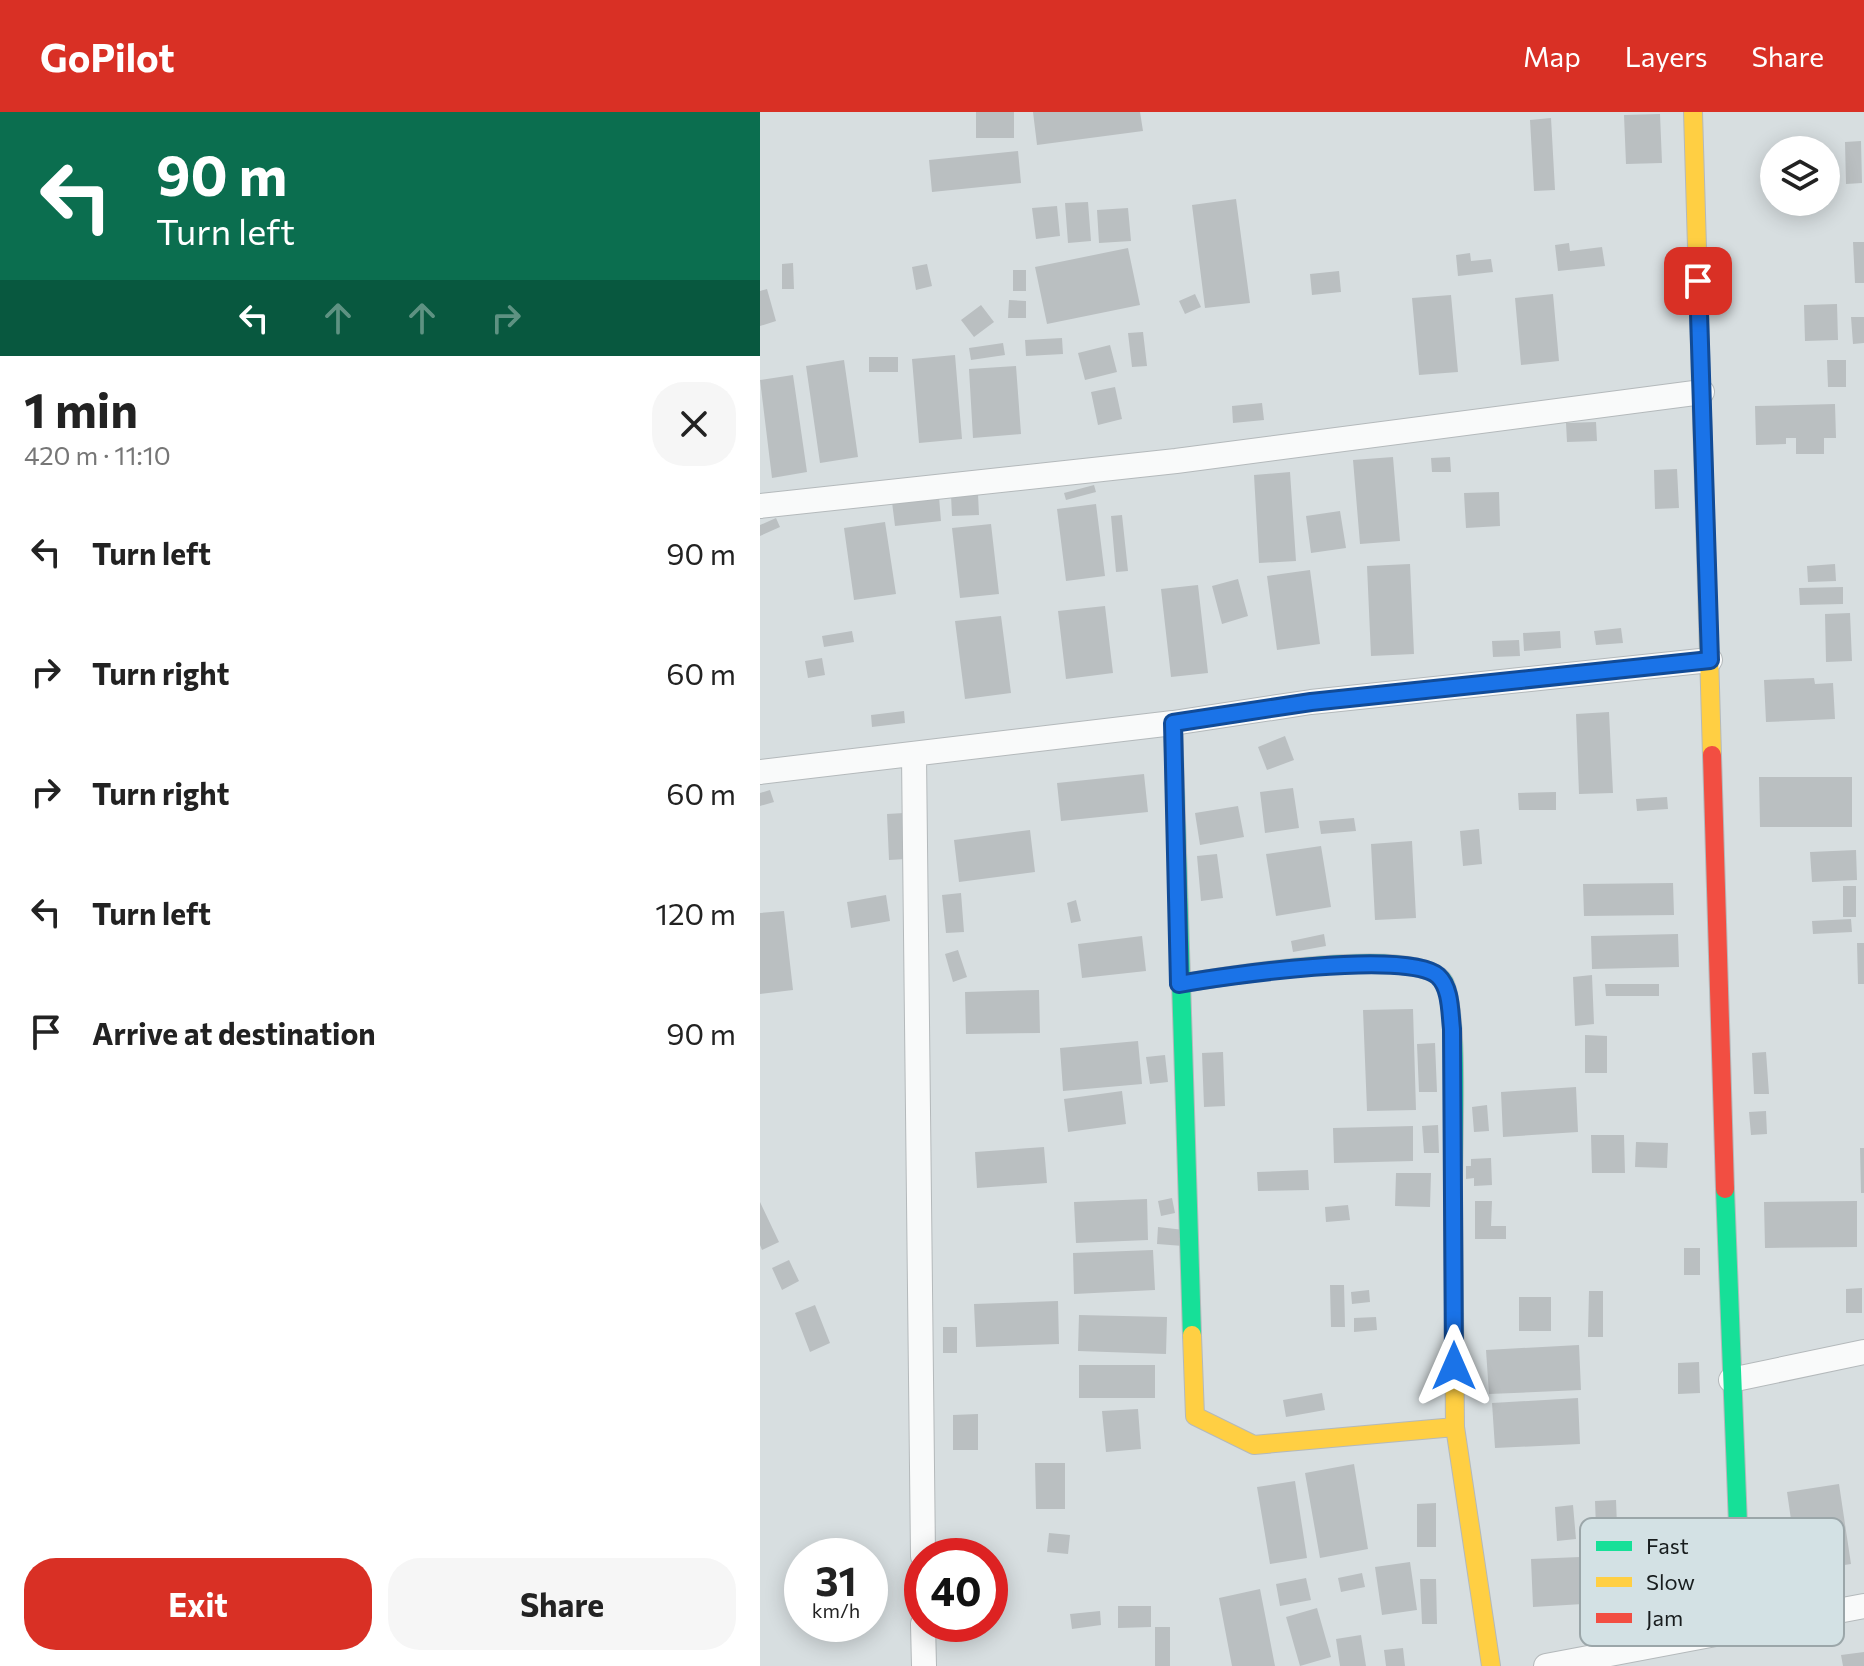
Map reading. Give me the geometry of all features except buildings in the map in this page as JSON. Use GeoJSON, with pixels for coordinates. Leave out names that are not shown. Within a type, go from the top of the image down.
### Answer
{"type":"FeatureCollection","features":[{"type":"Feature","properties":{"kind":"street"},"geometry":{"type":"LineString","coordinates":[[1693,112],[1737,1518]]}},
{"type":"Feature","properties":{"kind":"street"},"geometry":{"type":"LineString","coordinates":[[760,506],[1176,461],[1702,392]]}},
{"type":"Feature","properties":{"kind":"street"},"geometry":{"type":"LineString","coordinates":[[760,772],[914,756],[1311,702],[1710,660]]}},
{"type":"Feature","properties":{"kind":"street"},"geometry":{"type":"LineString","coordinates":[[1173,723],[1195,1416],[1254,1445],[1455,1427]]}},
{"type":"Feature","properties":{"kind":"street"},"geometry":{"type":"LineString","coordinates":[[914,756],[923,1538]]}},
{"type":"Feature","properties":{"kind":"street"},"geometry":{"type":"LineString","coordinates":[[1179,984],[1260,970],[1378,965],[1435,973],[1444,982],[1452,1029],[1455,1427],[1491,1666]]}},
{"type":"Feature","properties":{"kind":"street"},"geometry":{"type":"LineString","coordinates":[[1731,1380],[1864,1352]]}},
{"type":"Feature","properties":{"kind":"street"},"geometry":{"type":"LineString","coordinates":[[1844,1610],[1864,1606]]}},
{"type":"Feature","properties":{"kind":"street"},"geometry":{"type":"LineString","coordinates":[[923,1642],[924,1666]]}},
{"type":"Feature","properties":{"kind":"street"},"geometry":{"type":"LineString","coordinates":[[1546,1666],[1649,1646]]}},
{"type":"Feature","properties":{"kind":"traffic: fast"},"geometry":{"type":"LineString","coordinates":[[1173,723],[1192,1335]]}},
{"type":"Feature","properties":{"kind":"traffic: fast"},"geometry":{"type":"LineString","coordinates":[[1179,984],[1275,970],[1361,964],[1399,965],[1428,971],[1444,982],[1452,1020],[1453,1184]]}},
{"type":"Feature","properties":{"kind":"traffic: fast"},"geometry":{"type":"LineString","coordinates":[[1725,1189],[1738,1518]]}},
{"type":"Feature","properties":{"kind":"traffic: slow"},"geometry":{"type":"LineString","coordinates":[[1693,112],[1712,755]]}},
{"type":"Feature","properties":{"kind":"traffic: slow"},"geometry":{"type":"LineString","coordinates":[[1453,1184],[1455,1427],[1491,1666]]}},
{"type":"Feature","properties":{"kind":"traffic: slow"},"geometry":{"type":"LineString","coordinates":[[1192,1335],[1195,1416],[1254,1445],[1455,1427]]}},
{"type":"Feature","properties":{"kind":"traffic: jam"},"geometry":{"type":"LineString","coordinates":[[1712,755],[1725,1189]]}},
{"type":"Feature","properties":{"kind":"route"},"geometry":{"type":"LineString","coordinates":[[1454,1366],[1452,1029],[1444,982],[1435,973],[1378,965],[1260,970],[1179,984],[1173,723],[1311,702],[1710,660],[1698,281]]}}]}
